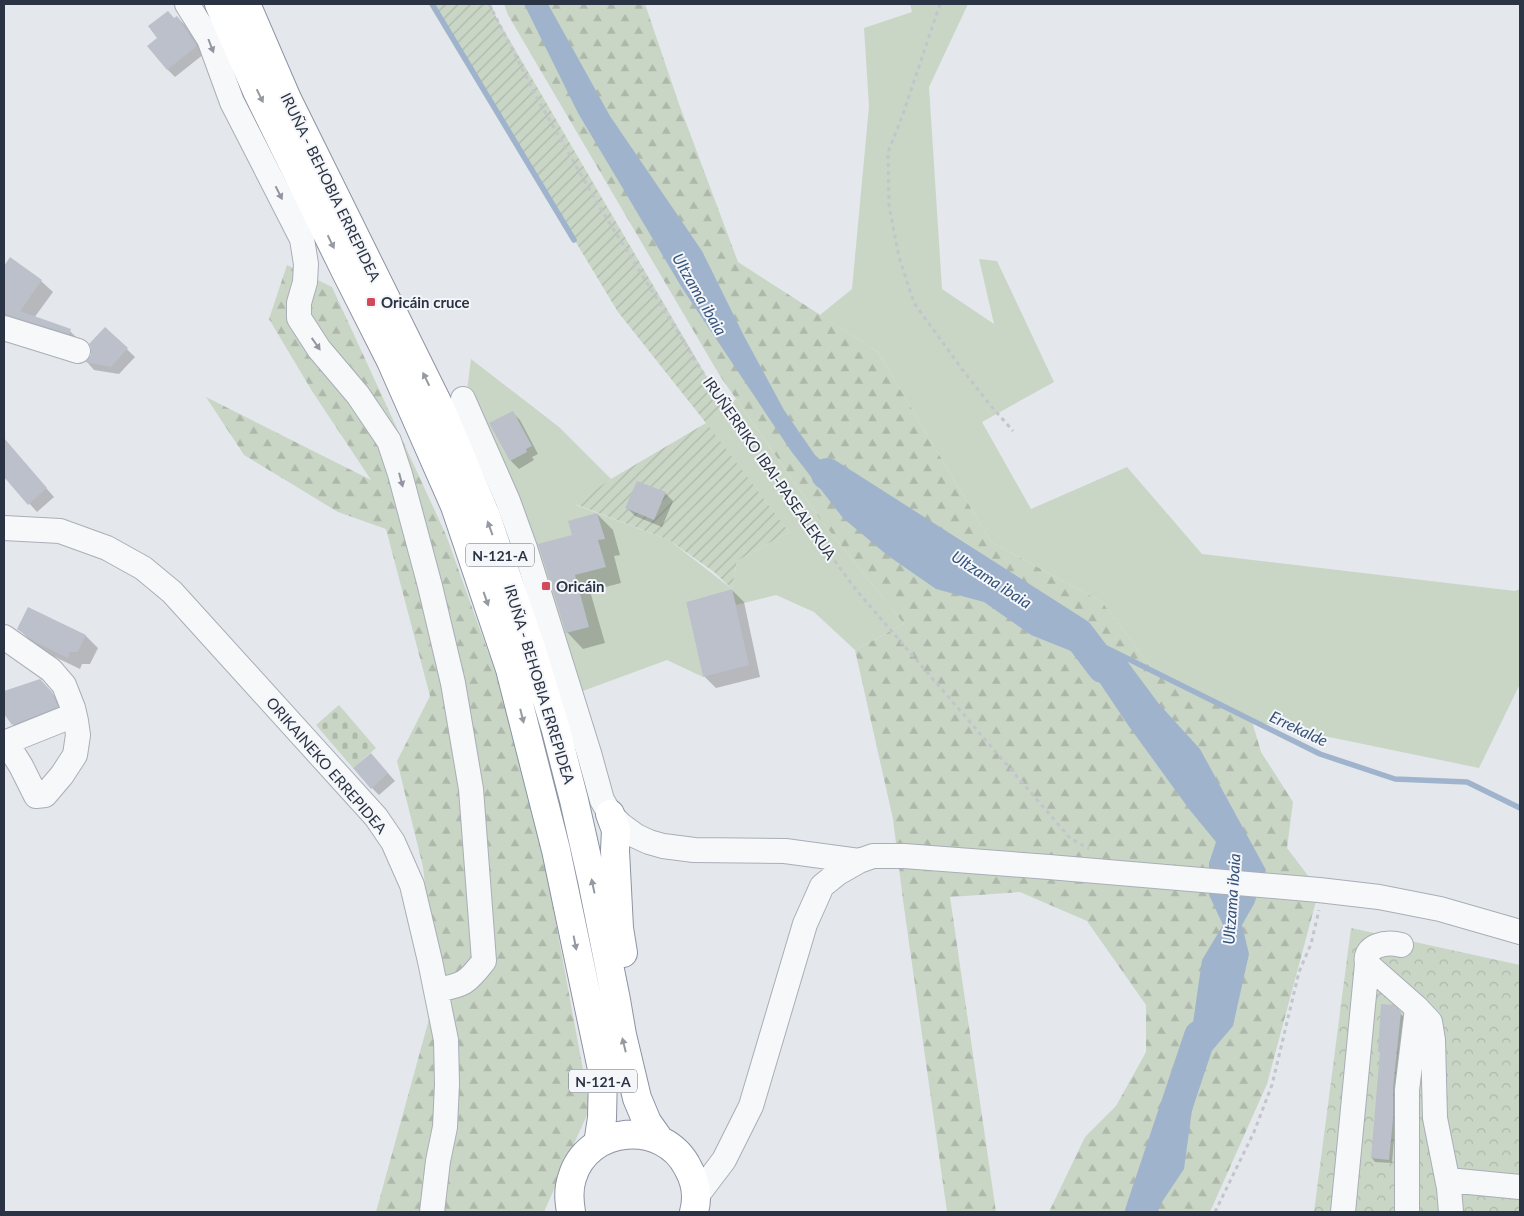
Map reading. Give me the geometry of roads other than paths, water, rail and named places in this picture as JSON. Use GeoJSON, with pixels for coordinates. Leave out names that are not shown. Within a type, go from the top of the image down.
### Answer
{"type":"FeatureCollection","features":[{"type":"Feature","properties":{"kind":"highway","name":"IRUÑA - BEHOBIA ERREPIDEA"},"geometry":{"type":"LineString","coordinates":[[219,4],[257,91],[391,361],[455,506],[510,669],[556,850],[603,1074],[602,1118],[598,1144]]}},
{"type":"Feature","properties":{"kind":"highway","name":"IRUÑA - BEHOBIA ERREPIDEA"},"geometry":{"type":"LineString","coordinates":[[246,4],[287,99],[441,410],[486,516],[532,651],[556,730],[574,800],[622,1035],[637,1098],[647,1122],[665,1143]]}},
{"type":"Feature","properties":{"kind":"highway"},"geometry":{"type":"LineString","coordinates":[[610,814],[616,830],[615,851],[619,928],[626,979],[616,1000]]}},
{"type":"Feature","properties":{"kind":"highway"},"geometry":{"type":"LineString","coordinates":[[567,1208],[571,1182],[576,1167],[589,1150],[598,1144],[609,1138],[634,1134],[646,1135],[665,1143]]}},
{"type":"Feature","properties":{"kind":"highway","name":"N-121-A"},"geometry":{"type":"LineString","coordinates":[[665,1143],[687,1164],[692,1174],[695,1204]]}},
{"type":"Feature","properties":{"kind":"street"},"geometry":{"type":"LineString","coordinates":[[187,4],[209,39],[232,102],[302,239],[306,264],[305,282],[299,303],[299,318],[319,349],[358,395],[389,441],[430,586],[452,683],[471,789],[484,961],[470,979],[459,986],[436,990]]}},
{"type":"Feature","properties":{"kind":"street"},"geometry":{"type":"LineString","coordinates":[[4,328],[78,351]]}},
{"type":"Feature","properties":{"kind":"street"},"geometry":{"type":"LineString","coordinates":[[463,399],[508,501],[525,548],[590,753],[602,800],[610,814],[636,836],[663,846],[694,850],[785,851],[859,861]]}},
{"type":"Feature","properties":{"kind":"street","name":"ORIKAINEKO ERREPIDEA"},"geometry":{"type":"LineString","coordinates":[[4,528],[60,531],[107,548],[143,568],[172,592],[376,817],[393,842],[412,885],[446,1040],[447,1084],[445,1127],[438,1161],[432,1212]]}},
{"type":"Feature","properties":{"kind":"street"},"geometry":{"type":"LineString","coordinates":[[4,637],[51,670],[64,685],[74,715],[78,735],[75,755],[62,775],[45,795],[36,796],[21,766],[5,742],[74,715]]}},
{"type":"Feature","properties":{"kind":"street"},"geometry":{"type":"LineString","coordinates":[[785,851],[800,860],[821,889]]}},
{"type":"Feature","properties":{"kind":"street"},"geometry":{"type":"LineString","coordinates":[[695,1204],[724,1160],[751,1106],[805,924],[822,886],[838,872],[873,856],[904,856],[1049,867],[1319,890],[1388,898],[1520,932]]}},
{"type":"Feature","properties":{"kind":"street"},"geometry":{"type":"LineString","coordinates":[[1343,1212],[1367,964],[1366,958],[1368,952],[1382,944],[1391,942],[1401,945]]}},
{"type":"Feature","properties":{"kind":"street"},"geometry":{"type":"LineString","coordinates":[[1367,964],[1430,1022],[1433,1040],[1435,1118],[1448,1180],[1451,1212]]}},
{"type":"Feature","properties":{"kind":"street"},"geometry":{"type":"LineString","coordinates":[[1408,1212],[1407,1090],[1417,1008]]}},
{"type":"Feature","properties":{"kind":"street"},"geometry":{"type":"LineString","coordinates":[[665,1143],[698,1160],[717,1154],[735,1139]]}},
{"type":"Feature","properties":{"kind":"street"},"geometry":{"type":"LineString","coordinates":[[1448,1180],[1520,1188]]}},
{"type":"Feature","properties":{"kind":"water"},"geometry":{"type":"Polygon","coordinates":[[[524,4],[548,4],[610,116],[702,251],[744,336],[784,410],[815,455],[863,497],[1078,634],[1124,657],[1159,704],[1200,749],[1266,870],[1254,904],[1242,925],[1249,954],[1233,1026],[1210,1053],[1192,1110],[1184,1169],[1158,1208],[1158,1212],[1141,1212],[1185,1079],[1202,960],[1223,925],[1209,895],[1209,863],[1216,842],[1189,809],[1128,725],[1081,655],[1031,635],[984,602],[936,589],[887,555],[843,518],[791,451],[682,288],[578,113],[524,4]]]}},
{"type":"Feature","properties":{"kind":"waterway"},"geometry":{"type":"LineString","coordinates":[[432,4],[574,240]]}},
{"type":"Feature","properties":{"kind":"waterway","name":"Ultzama ibaia"},"geometry":{"type":"LineString","coordinates":[[827,474],[1078,634],[1103,667]]}},
{"type":"Feature","properties":{"kind":"waterway","name":"Errekalde"},"geometry":{"type":"LineString","coordinates":[[1078,634],[1320,754],[1395,779],[1467,782],[1520,808]]}},
{"type":"Feature","properties":{"kind":"waterway","name":"Ultzama ibaia"},"geometry":{"type":"LineString","coordinates":[[1141,1212],[1200,1036]]}},
{"type":"Feature","properties":{"kind":"place","name":"Oricáin cruce"},"geometry":{"type":"Point","coordinates":[371,302]}},
{"type":"Feature","properties":{"kind":"place","name":"Oricáin"},"geometry":{"type":"Point","coordinates":[546,586]}}]}
